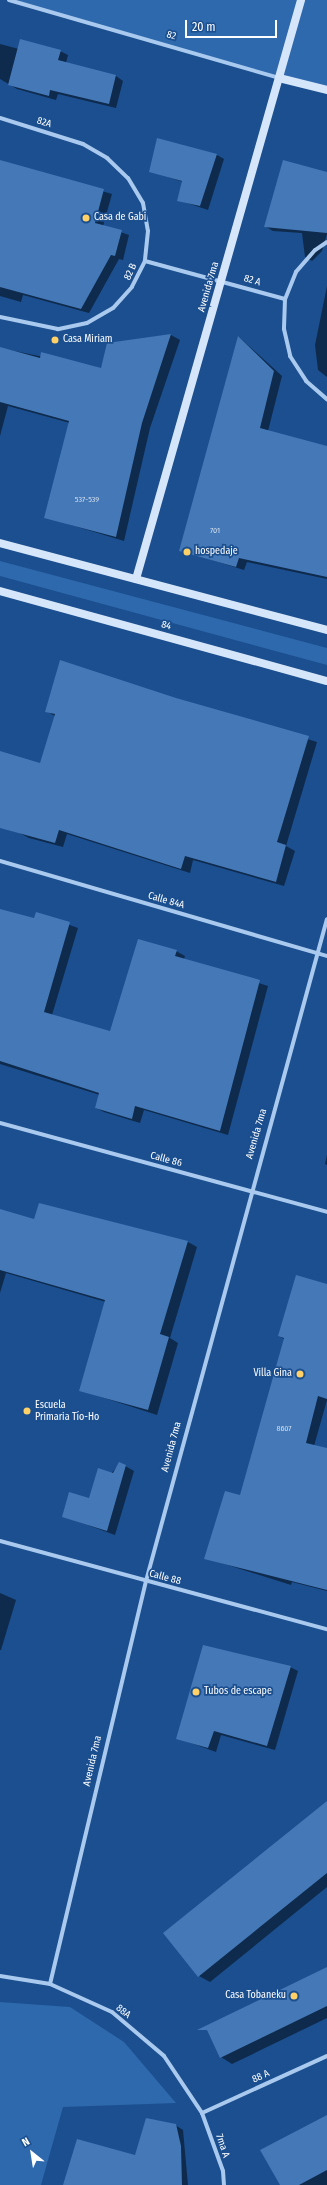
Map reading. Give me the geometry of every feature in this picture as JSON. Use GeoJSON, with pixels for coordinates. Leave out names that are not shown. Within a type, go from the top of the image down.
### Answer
{"type":"FeatureCollection","features":[{"type":"Feature","properties":{"kind":"main road","name":"Avenida 7ma"},"geometry":{"type":"LineString","coordinates":[[136,579],[301,0]]}},
{"type":"Feature","properties":{"kind":"main road","name":"82"},"geometry":{"type":"LineString","coordinates":[[279,78],[327,90]]}},
{"type":"Feature","properties":{"kind":"main road"},"geometry":{"type":"LineString","coordinates":[[0,543],[327,630]]}},
{"type":"Feature","properties":{"kind":"main road","name":"84"},"geometry":{"type":"LineString","coordinates":[[0,591],[327,681]]}},
{"type":"Feature","properties":{"kind":"street","name":"82"},"geometry":{"type":"LineString","coordinates":[[9,0],[279,78]]}},
{"type":"Feature","properties":{"kind":"street","name":"82A"},"geometry":{"type":"LineString","coordinates":[[0,118],[83,144]]}},
{"type":"Feature","properties":{"kind":"street","name":"82 B"},"geometry":{"type":"LineString","coordinates":[[0,317],[58,329],[87,323],[113,308],[132,287],[145,260],[148,232],[143,203],[128,178],[107,158],[83,144]]}},
{"type":"Feature","properties":{"kind":"street"},"geometry":{"type":"LineString","coordinates":[[327,242],[315,250],[296,272],[285,299],[284,329],[290,356],[306,382],[327,399]]}},
{"type":"Feature","properties":{"kind":"street","name":"82 A"},"geometry":{"type":"LineString","coordinates":[[145,260],[222,280],[285,299]]}},
{"type":"Feature","properties":{"kind":"street","name":"Calle 84A"},"geometry":{"type":"LineString","coordinates":[[0,861],[327,956]]}},
{"type":"Feature","properties":{"kind":"street","name":"Avenida 7ma"},"geometry":{"type":"LineString","coordinates":[[50,1984],[146,1581],[327,919]]}},
{"type":"Feature","properties":{"kind":"street","name":"Calle 86"},"geometry":{"type":"LineString","coordinates":[[0,1123],[327,1212]]}},
{"type":"Feature","properties":{"kind":"street","name":"Calle 88"},"geometry":{"type":"LineString","coordinates":[[0,1541],[327,1629]]}},
{"type":"Feature","properties":{"kind":"street","name":"88A"},"geometry":{"type":"LineString","coordinates":[[0,1976],[50,1984],[112,2012],[164,2056],[202,2112]]}},
{"type":"Feature","properties":{"kind":"street","name":"88 A"},"geometry":{"type":"LineString","coordinates":[[202,2112],[327,2056]]}},
{"type":"Feature","properties":{"kind":"street","name":"7ma A"},"geometry":{"type":"LineString","coordinates":[[202,2112],[223,2171],[224,2185]]}},
{"type":"Feature","properties":{"kind":"shaded area"},"geometry":{"type":"Polygon","coordinates":[[[9,0],[327,0],[327,90],[9,0]]]}},
{"type":"Feature","properties":{"kind":"shaded area"},"geometry":{"type":"Polygon","coordinates":[[[0,561],[327,648],[327,665],[0,576],[0,561]]]}},
{"type":"Feature","properties":{"kind":"shaded area"},"geometry":{"type":"Polygon","coordinates":[[[0,2002],[70,2007],[124,2042],[176,2103],[63,2107],[41,2185],[0,2185],[0,2002]]]}},
{"type":"Feature","properties":{"kind":"building"},"geometry":{"type":"Polygon","coordinates":[[[20,39],[61,50],[58,60],[116,75],[109,104],[50,90],[49,96],[8,85],[20,39]]]}},
{"type":"Feature","properties":{"kind":"building"},"geometry":{"type":"Polygon","coordinates":[[[157,138],[217,154],[200,206],[177,201],[182,181],[149,172],[157,138]]]}},
{"type":"Feature","properties":{"kind":"building"},"geometry":{"type":"Polygon","coordinates":[[[0,160],[104,189],[95,223],[122,230],[115,256],[111,255],[81,309],[0,287],[0,160]]]}},
{"type":"Feature","properties":{"kind":"building"},"geometry":{"type":"Polygon","coordinates":[[[283,160],[327,172],[327,233],[264,227],[283,160]]]}},
{"type":"Feature","properties":{"kind":"building"},"geometry":{"type":"Polygon","coordinates":[[[171,334],[142,423],[116,537],[44,518],[69,421],[0,402],[0,347],[40,358],[41,352],[101,368],[107,343],[171,334]]]}},
{"type":"Feature","properties":{"kind":"building"},"geometry":{"type":"Polygon","coordinates":[[[238,336],[274,371],[260,428],[327,446],[327,577],[239,558],[236,567],[179,551],[238,336]]]}},
{"type":"Feature","properties":{"kind":"building"},"geometry":{"type":"Polygon","coordinates":[[[60,660],[176,698],[309,736],[277,842],[286,845],[276,882],[185,856],[181,869],[59,830],[55,843],[0,828],[0,751],[40,763],[55,714],[45,712],[60,660]]]}},
{"type":"Feature","properties":{"kind":"building"},"geometry":{"type":"Polygon","coordinates":[[[0,909],[34,918],[36,912],[70,922],[44,1012],[110,1031],[138,939],[177,950],[175,956],[260,980],[220,1131],[135,1106],[132,1119],[95,1108],[99,1093],[0,1061],[0,909]]]}},
{"type":"Feature","properties":{"kind":"building"},"geometry":{"type":"Polygon","coordinates":[[[39,1203],[188,1241],[160,1334],[169,1337],[148,1410],[79,1391],[105,1300],[0,1270],[0,1209],[34,1219],[39,1203]]]}},
{"type":"Feature","properties":{"kind":"building"},"geometry":{"type":"Polygon","coordinates":[[[296,1275],[327,1284],[327,1399],[318,1396],[306,1443],[327,1448],[327,1590],[204,1559],[225,1491],[240,1495],[284,1338],[278,1336],[296,1275]]]}},
{"type":"Feature","properties":{"kind":"building"},"geometry":{"type":"Polygon","coordinates":[[[119,1462],[126,1465],[107,1531],[62,1517],[69,1492],[89,1498],[98,1468],[113,1473],[119,1462]]]}},
{"type":"Feature","properties":{"kind":"building"},"geometry":{"type":"Polygon","coordinates":[[[203,1645],[291,1666],[267,1746],[214,1731],[208,1748],[176,1739],[203,1645]]]}},
{"type":"Feature","properties":{"kind":"building"},"geometry":{"type":"Polygon","coordinates":[[[327,1801],[327,1873],[198,1977],[163,1933],[327,1801]]]}},
{"type":"Feature","properties":{"kind":"building"},"geometry":{"type":"Polygon","coordinates":[[[327,1967],[327,2006],[220,2058],[207,2030],[197,2030],[327,1967]]]}},
{"type":"Feature","properties":{"kind":"building"},"geometry":{"type":"Polygon","coordinates":[[[327,2115],[327,2170],[299,2185],[280,2185],[260,2150],[327,2115]]]}},
{"type":"Feature","properties":{"kind":"building"},"geometry":{"type":"Polygon","coordinates":[[[146,2118],[176,2124],[181,2146],[182,2185],[63,2185],[77,2139],[135,2155],[146,2118]]]}},
{"type":"Feature","properties":{"kind":"place","name":"Casa de Gabi"},"geometry":{"type":"Point","coordinates":[86,218]}},
{"type":"Feature","properties":{"kind":"place","name":"Casa Miriam"},"geometry":{"type":"Point","coordinates":[55,340]}},
{"type":"Feature","properties":{"kind":"place","name":"hospedaje"},"geometry":{"type":"Point","coordinates":[187,552]}},
{"type":"Feature","properties":{"kind":"place","name":"Villa Gina"},"geometry":{"type":"Point","coordinates":[300,1374]}},
{"type":"Feature","properties":{"kind":"place","name":"Escuela Primaria Tío-Ho"},"geometry":{"type":"Point","coordinates":[27,1411]}},
{"type":"Feature","properties":{"kind":"place","name":"Tubos de escape"},"geometry":{"type":"Point","coordinates":[196,1692]}},
{"type":"Feature","properties":{"kind":"place","name":"Casa Tobaneku"},"geometry":{"type":"Point","coordinates":[294,1996]}}]}
